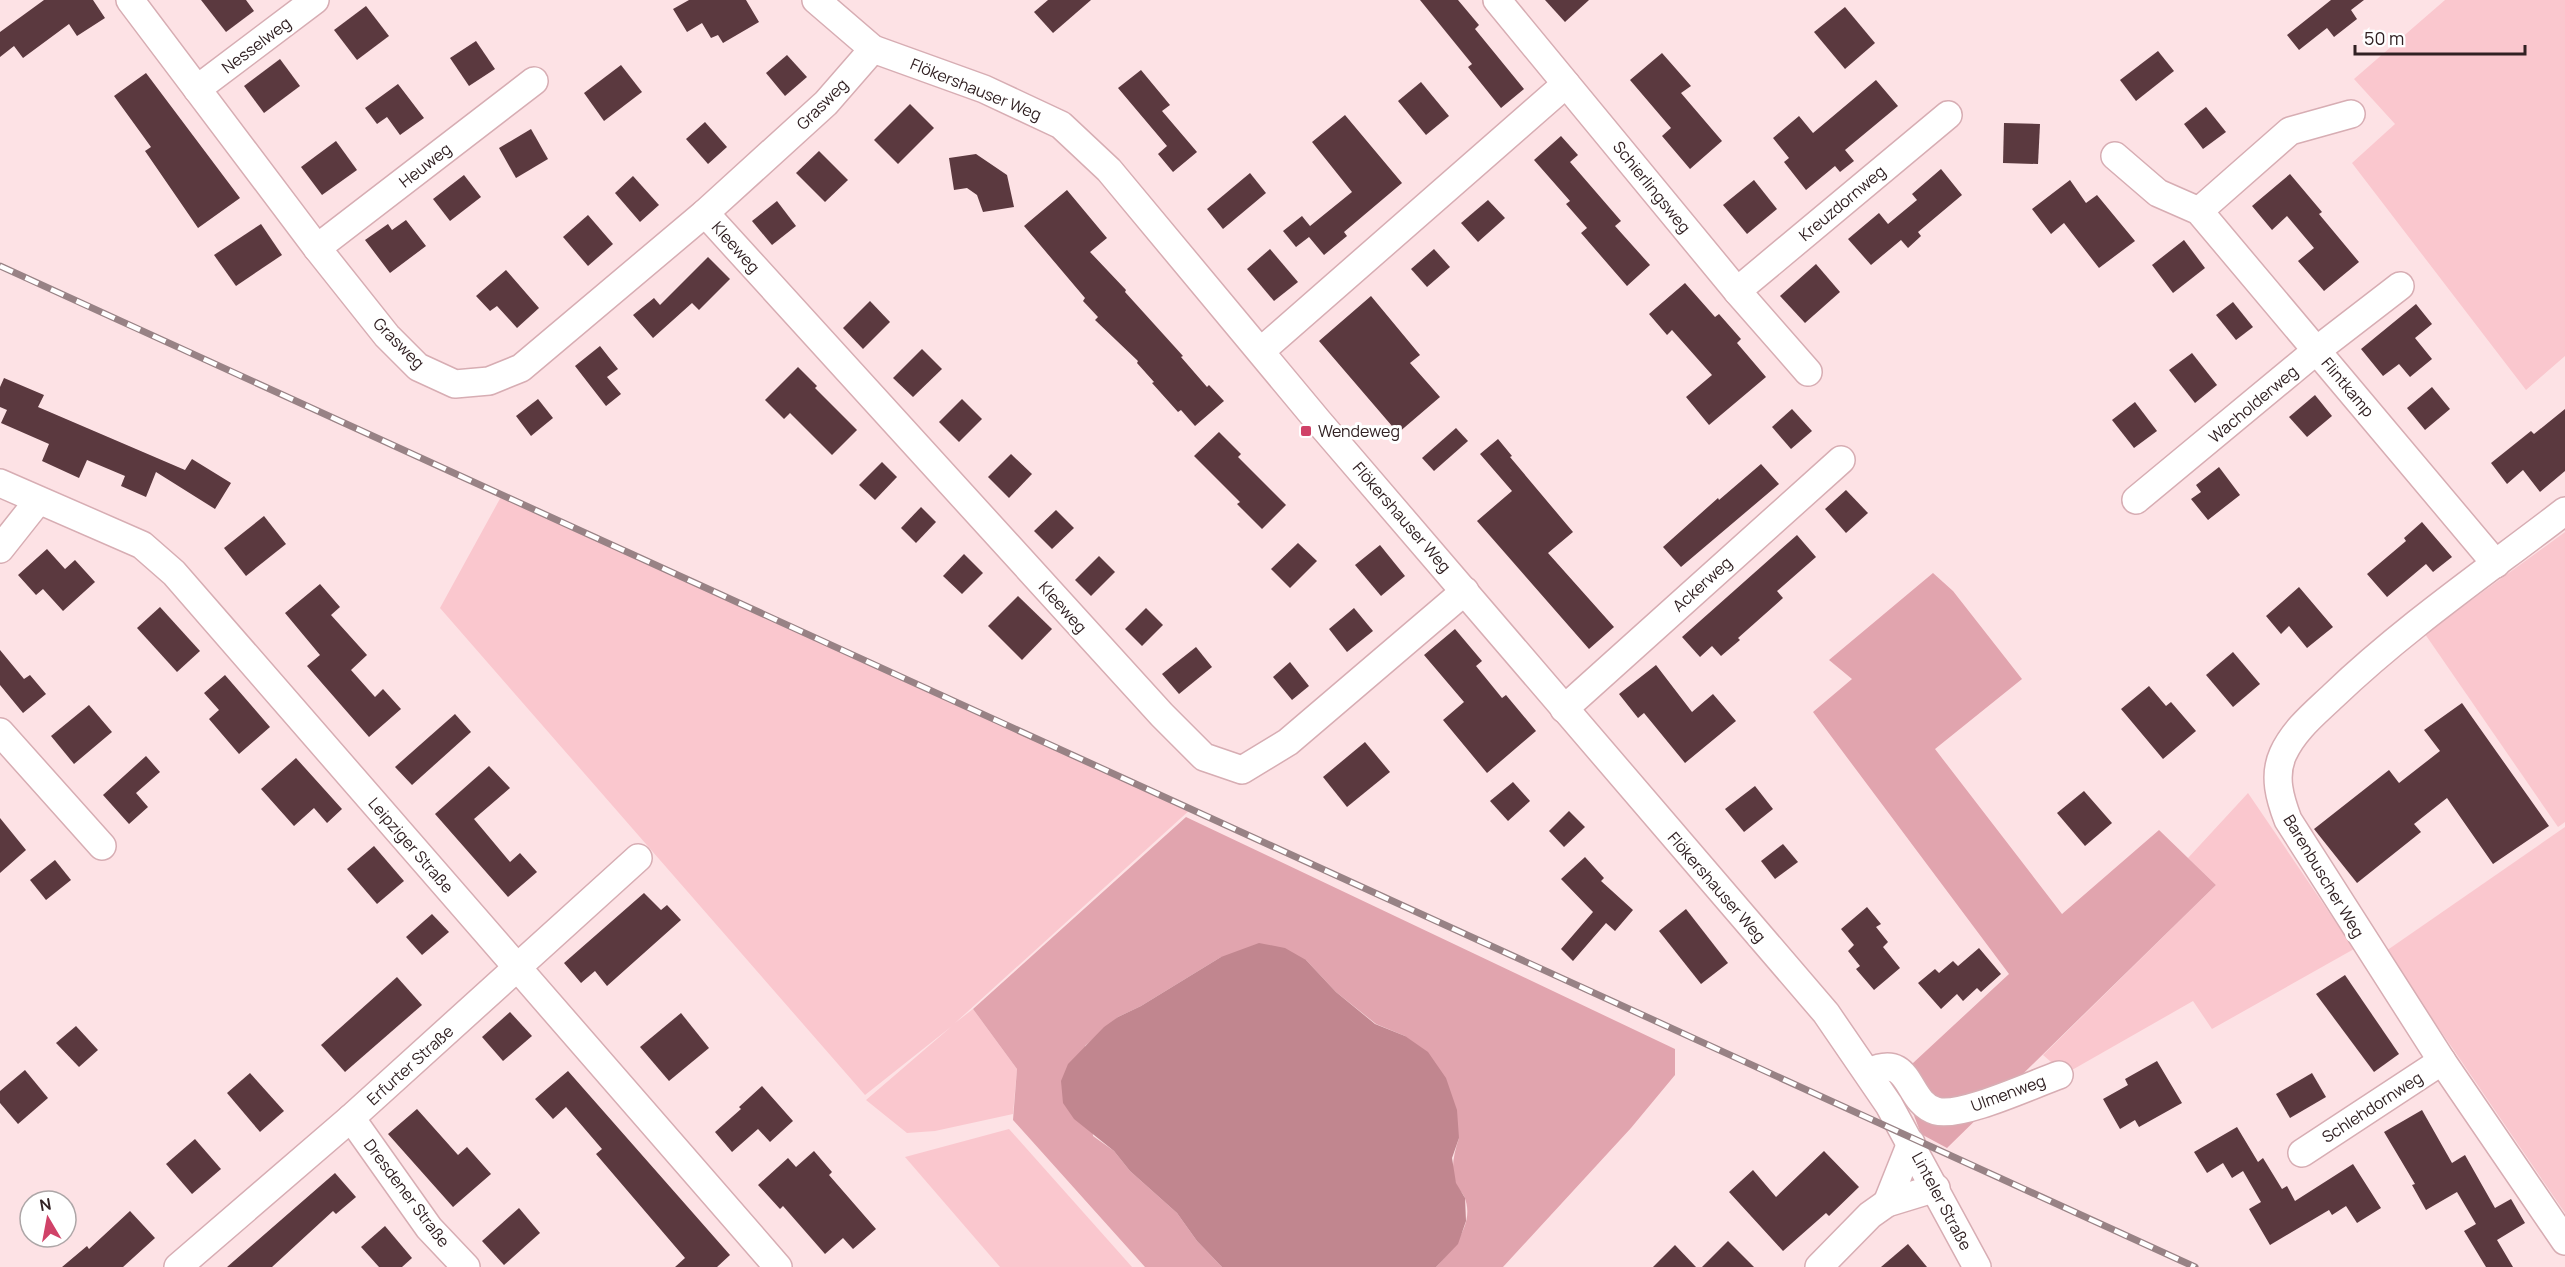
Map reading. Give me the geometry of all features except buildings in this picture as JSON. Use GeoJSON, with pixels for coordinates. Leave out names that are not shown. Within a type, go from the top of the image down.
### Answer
{"type":"FeatureCollection","features":[{"type":"Feature","properties":{"kind":"street","name":"Grasweg"},"geometry":{"type":"LineString","coordinates":[[130,0],[317,248],[387,336],[418,367],[455,384],[489,381],[521,368],[705,213],[826,103],[873,49]]}},
{"type":"Feature","properties":{"kind":"street","name":"Nesselweg"},"geometry":{"type":"LineString","coordinates":[[197,89],[315,0]]}},
{"type":"Feature","properties":{"kind":"street","name":"Flökershauser Weg"},"geometry":{"type":"LineString","coordinates":[[816,0],[873,49],[984,89],[1061,125],[1110,170],[1564,709],[1826,1013],[1869,1072],[1909,1138]]}},
{"type":"Feature","properties":{"kind":"street","name":"Schierlingsweg"},"geometry":{"type":"LineString","coordinates":[[1497,0],[1737,291],[1808,372]]}},
{"type":"Feature","properties":{"kind":"street","name":"Heuweg"},"geometry":{"type":"LineString","coordinates":[[317,248],[534,81]]}},
{"type":"Feature","properties":{"kind":"street"},"geometry":{"type":"LineString","coordinates":[[1261,351],[1566,84]]}},
{"type":"Feature","properties":{"kind":"street"},"geometry":{"type":"LineString","coordinates":[[2199,211],[2290,131],[2351,114]]}},
{"type":"Feature","properties":{"kind":"street","name":"Kreuzdornweg"},"geometry":{"type":"LineString","coordinates":[[1737,291],[1948,116]]}},
{"type":"Feature","properties":{"kind":"street","name":"Flintkamp"},"geometry":{"type":"LineString","coordinates":[[2115,156],[2158,193],[2199,211],[2496,564]]}},
{"type":"Feature","properties":{"kind":"street","name":"Kleeweg"},"geometry":{"type":"LineString","coordinates":[[705,213],[1162,716],[1204,757],[1242,770],[1288,742],[1465,591]]}},
{"type":"Feature","properties":{"kind":"street","name":"Wacholderweg"},"geometry":{"type":"LineString","coordinates":[[2136,500],[2400,286]]}},
{"type":"Feature","properties":{"kind":"street","name":"Ackerweg"},"geometry":{"type":"LineString","coordinates":[[1564,709],[1841,460]]}},
{"type":"Feature","properties":{"kind":"street","name":"Leipziger Straße"},"geometry":{"type":"LineString","coordinates":[[0,483],[142,545],[174,573],[778,1267]]}},
{"type":"Feature","properties":{"kind":"street"},"geometry":{"type":"LineString","coordinates":[[0,549],[38,501]]}},
{"type":"Feature","properties":{"kind":"street","name":"Barenbuscher Weg"},"geometry":{"type":"LineString","coordinates":[[2565,511],[2363,667],[2295,732],[2282,756],[2277,777],[2279,796],[2288,820],[2442,1061],[2565,1242]]}},
{"type":"Feature","properties":{"kind":"street"},"geometry":{"type":"LineString","coordinates":[[0,732],[102,846]]}},
{"type":"Feature","properties":{"kind":"street","name":"Erfurter Straße"},"geometry":{"type":"LineString","coordinates":[[178,1267],[351,1118],[638,858]]}},
{"type":"Feature","properties":{"kind":"street","name":"Schlehdornweg"},"geometry":{"type":"LineString","coordinates":[[2302,1153],[2442,1061]]}},
{"type":"Feature","properties":{"kind":"street","name":"Ulmenweg"},"geometry":{"type":"LineString","coordinates":[[1869,1072],[1890,1066],[1900,1071],[1923,1101],[1934,1110],[1949,1112],[1970,1108],[2060,1075]]}},
{"type":"Feature","properties":{"kind":"street","name":"Dresdener Straße"},"geometry":{"type":"LineString","coordinates":[[351,1118],[429,1228],[466,1267]]}},
{"type":"Feature","properties":{"kind":"street"},"geometry":{"type":"LineString","coordinates":[[1887,1203],[1909,1138]]}},
{"type":"Feature","properties":{"kind":"street","name":"Linteler Straße"},"geometry":{"type":"LineString","coordinates":[[1909,1138],[1977,1267]]}},
{"type":"Feature","properties":{"kind":"street"},"geometry":{"type":"LineString","coordinates":[[1819,1267],[1870,1215],[1887,1203],[1936,1188]]}},
{"type":"Feature","properties":{"kind":"shaded area"},"geometry":{"type":"Polygon","coordinates":[[[2445,0],[2565,0],[2565,356],[2526,390],[2352,163],[2395,124],[2354,79],[2445,0]]]}},
{"type":"Feature","properties":{"kind":"shaded area"},"geometry":{"type":"Polygon","coordinates":[[[502,495],[1192,808],[955,1023],[973,1009],[1017,1069],[1013,1114],[935,1131],[907,1133],[866,1100],[952,1026],[865,1095],[440,608],[502,495]]]}},
{"type":"Feature","properties":{"kind":"shaded area"},"geometry":{"type":"Polygon","coordinates":[[[2565,532],[2565,822],[2558,827],[2425,634],[2565,532]]]}},
{"type":"Feature","properties":{"kind":"shaded area"},"geometry":{"type":"Polygon","coordinates":[[[1933,573],[1953,591],[2022,679],[1935,749],[2062,914],[2159,830],[2216,885],[1947,1148],[1921,1134],[1899,1076],[2009,974],[1813,712],[1852,679],[1829,660],[1933,573]]]}},
{"type":"Feature","properties":{"kind":"shaded area"},"geometry":{"type":"Polygon","coordinates":[[[2248,793],[2354,949],[2212,1029],[2193,1001],[2065,1074],[2043,1055],[2216,885],[2188,858],[2248,793]]]}},
{"type":"Feature","properties":{"kind":"shaded area"},"geometry":{"type":"Polygon","coordinates":[[[1186,817],[1675,1049],[1675,1075],[1631,1128],[1503,1267],[1436,1267],[1461,1235],[1467,1216],[1464,1196],[1456,1184],[1453,1173],[1454,1155],[1459,1138],[1405,1036],[1376,1024],[1336,992],[1306,960],[1221,957],[1141,1006],[1118,1017],[1085,1046],[1093,1136],[1114,1151],[1130,1171],[1177,1213],[1197,1241],[1222,1267],[1145,1267],[1013,1120],[1017,1069],[973,1009],[1186,817]]]}},
{"type":"Feature","properties":{"kind":"shaded area"},"geometry":{"type":"Polygon","coordinates":[[[2565,827],[2565,1213],[2386,951],[2565,827]]]}},
{"type":"Feature","properties":{"kind":"shaded area"},"geometry":{"type":"Polygon","coordinates":[[[1259,943],[1285,948],[1306,960],[1336,992],[1375,1024],[1405,1036],[1428,1052],[1446,1078],[1457,1110],[1459,1138],[1452,1158],[1456,1183],[1465,1198],[1466,1221],[1458,1244],[1436,1267],[1222,1267],[1197,1241],[1177,1213],[1130,1171],[1114,1151],[1074,1119],[1063,1103],[1061,1081],[1068,1064],[1104,1027],[1221,957],[1259,943]]]}},
{"type":"Feature","properties":{"kind":"shaded area"},"geometry":{"type":"Polygon","coordinates":[[[1009,1129],[1132,1267],[1000,1267],[905,1157],[1009,1129]]]}},
{"type":"Feature","properties":{"kind":"railway"},"geometry":{"type":"LineString","coordinates":[[0,266],[2195,1267]]}},
{"type":"Feature","properties":{"kind":"place","name":"Wendeweg"},"geometry":{"type":"Point","coordinates":[1306,431]}}]}
